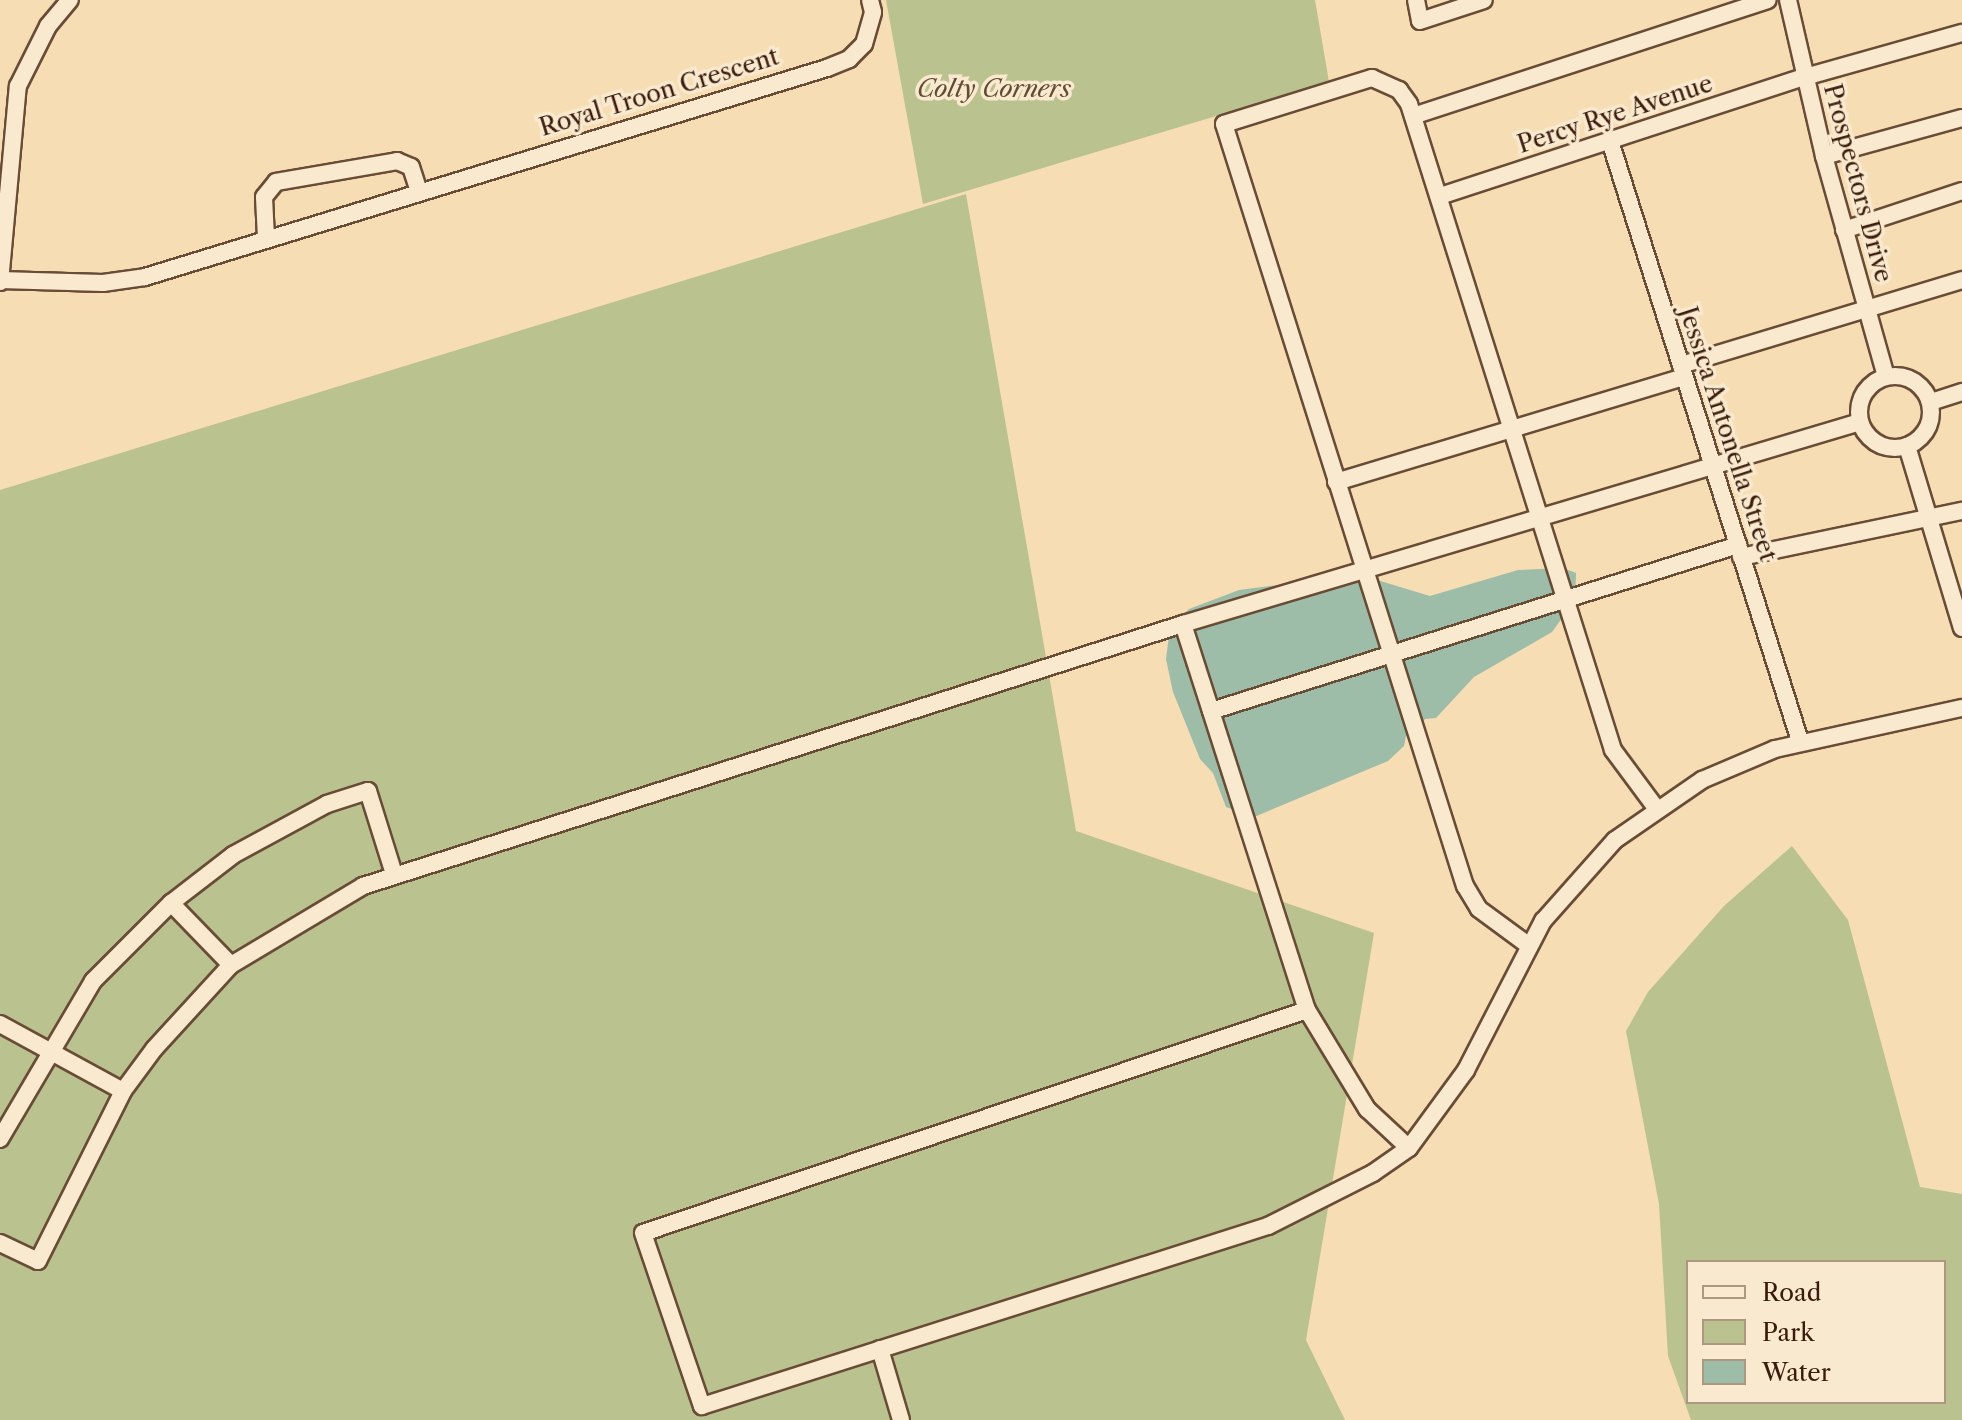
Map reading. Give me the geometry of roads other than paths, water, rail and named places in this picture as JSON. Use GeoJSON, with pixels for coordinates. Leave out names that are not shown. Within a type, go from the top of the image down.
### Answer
{"type":"FeatureCollection","features":[{"type":"Feature","properties":{"kind":"street"},"geometry":{"type":"LineString","coordinates":[[0,281],[18,86],[48,26],[70,0]]}},
{"type":"Feature","properties":{"kind":"street","name":"Royal Troon Crescent"},"geometry":{"type":"LineString","coordinates":[[0,281],[125,281],[849,59],[870,32],[870,0]]}},
{"type":"Feature","properties":{"kind":"street"},"geometry":{"type":"LineString","coordinates":[[1416,0],[1420,21],[1484,0]]}},
{"type":"Feature","properties":{"kind":"street"},"geometry":{"type":"LineString","coordinates":[[1413,116],[1767,0]]}},
{"type":"Feature","properties":{"kind":"street","name":"Prospectors Drive"},"geometry":{"type":"LineString","coordinates":[[1788,0],[1824,156],[1886,376]]}},
{"type":"Feature","properties":{"kind":"street","name":"Percy Rye Avenue"},"geometry":{"type":"LineString","coordinates":[[1440,196],[1805,77],[1962,33]]}},
{"type":"Feature","properties":{"kind":"street"},"geometry":{"type":"LineString","coordinates":[[1528,945],[1479,909],[1465,886],[1388,656],[1364,567],[1224,124],[1372,78],[1399,90],[1413,116],[1440,196],[1613,750],[1656,808]]}},
{"type":"Feature","properties":{"kind":"street"},"geometry":{"type":"LineString","coordinates":[[1824,156],[1962,118]]}},
{"type":"Feature","properties":{"kind":"street","name":"Jessica Antonella Street"},"geometry":{"type":"LineString","coordinates":[[1610,141],[1800,741]]}},
{"type":"Feature","properties":{"kind":"street"},"geometry":{"type":"LineString","coordinates":[[266,238],[264,197],[276,182],[397,161],[411,167],[419,192]]}},
{"type":"Feature","properties":{"kind":"street"},"geometry":{"type":"LineString","coordinates":[[1844,230],[1962,191]]}},
{"type":"Feature","properties":{"kind":"street"},"geometry":{"type":"LineString","coordinates":[[1336,482],[1962,280]]}},
{"type":"Feature","properties":{"kind":"street"},"geometry":{"type":"LineString","coordinates":[[1886,376],[1918,383],[1931,402],[1925,433],[1907,446],[1879,444],[1860,422],[1861,399],[1886,376]]}},
{"type":"Feature","properties":{"kind":"street"},"geometry":{"type":"LineString","coordinates":[[1931,402],[1962,392]]}},
{"type":"Feature","properties":{"kind":"street"},"geometry":{"type":"LineString","coordinates":[[0,1243],[38,1261],[123,1091],[231,965],[284,929],[394,874],[1364,567],[1860,422]]}},
{"type":"Feature","properties":{"kind":"street"},"geometry":{"type":"LineString","coordinates":[[1907,446],[1958,596],[1962,628]]}},
{"type":"Feature","properties":{"kind":"street"},"geometry":{"type":"LineString","coordinates":[[1211,711],[1565,601],[1740,551],[1962,511]]}},
{"type":"Feature","properties":{"kind":"street"},"geometry":{"type":"LineString","coordinates":[[1183,624],[1307,1010],[1367,1109],[1409,1148]]}},
{"type":"Feature","properties":{"kind":"street"},"geometry":{"type":"LineString","coordinates":[[1307,1010],[692,1212],[643,1233],[704,1413],[880,1349],[1268,1226],[1373,1173],[1409,1148],[1466,1070],[1528,945],[1577,878],[1656,808],[1726,769],[1800,741],[1962,708]]}},
{"type":"Feature","properties":{"kind":"street"},"geometry":{"type":"LineString","coordinates":[[0,1139],[50,1049],[93,981],[171,903],[233,855],[327,804],[368,791],[394,874]]}},
{"type":"Feature","properties":{"kind":"street"},"geometry":{"type":"LineString","coordinates":[[171,903],[231,965]]}},
{"type":"Feature","properties":{"kind":"street"},"geometry":{"type":"LineString","coordinates":[[0,1024],[123,1091]]}},
{"type":"Feature","properties":{"kind":"street"},"geometry":{"type":"LineString","coordinates":[[880,1349],[901,1420]]}},
{"type":"Feature","properties":{"kind":"water"},"geometry":{"type":"Polygon","coordinates":[[[1563,568],[1576,573],[1575,600],[1552,632],[1474,677],[1436,718],[1425,719],[1415,734],[1406,736],[1404,746],[1388,761],[1254,817],[1226,807],[1213,773],[1200,759],[1173,692],[1166,659],[1170,628],[1189,609],[1239,590],[1278,585],[1367,577],[1430,596],[1518,570],[1563,568]]]}},
{"type":"Feature","properties":{"kind":"park label","name":"Colty Corners"},"geometry":{"type":"Point","coordinates":[994,89]}}]}
